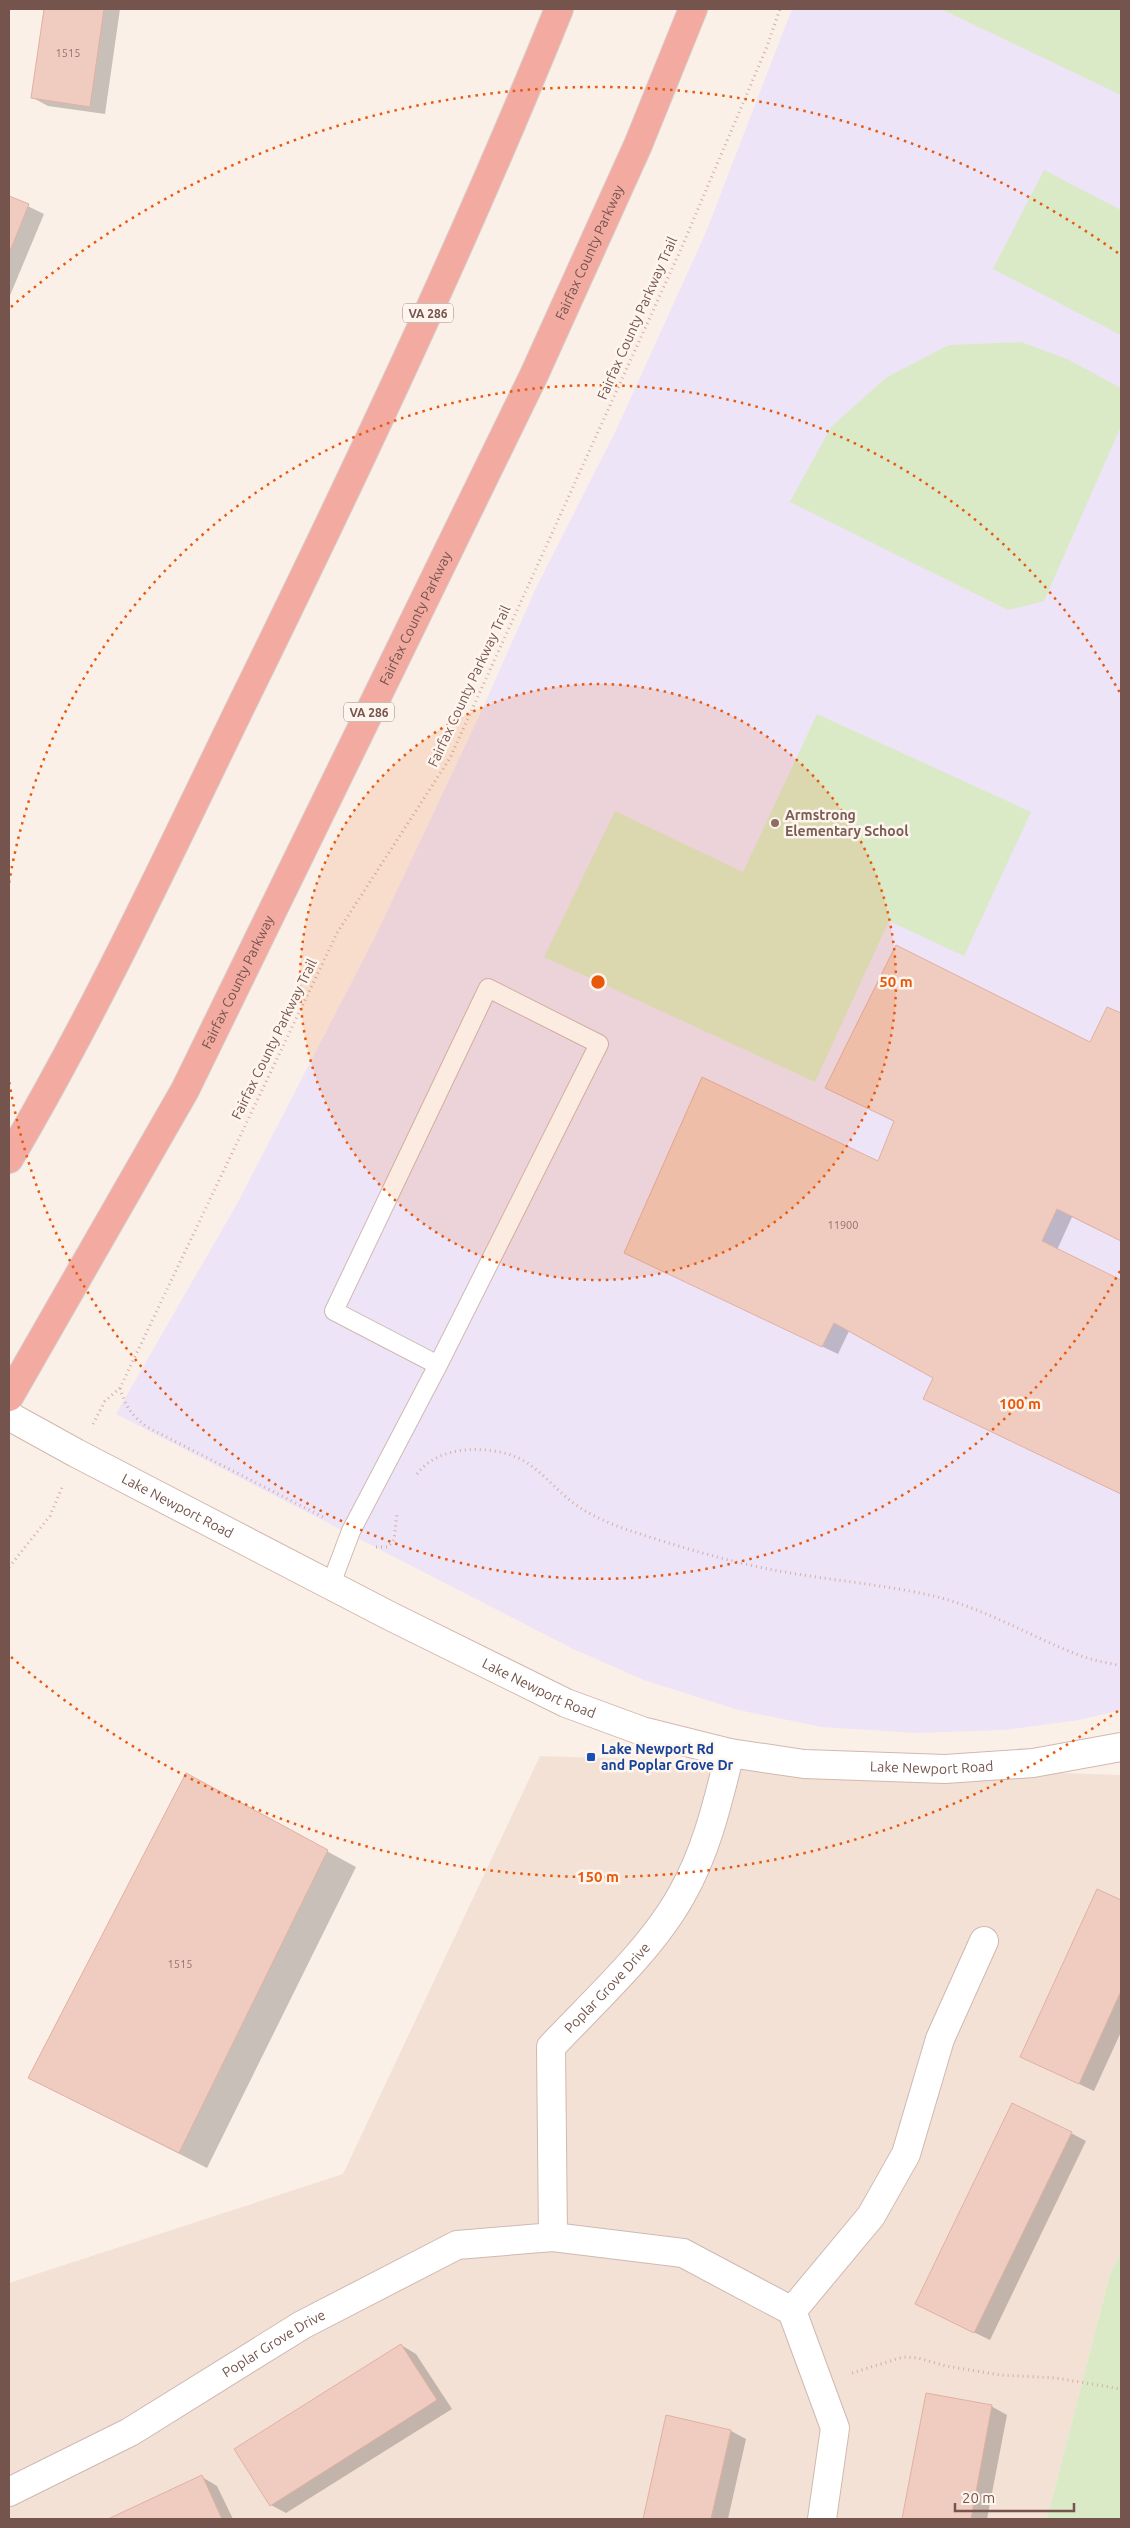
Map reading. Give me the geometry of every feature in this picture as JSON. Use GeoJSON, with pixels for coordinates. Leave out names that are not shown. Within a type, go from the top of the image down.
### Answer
{"type":"FeatureCollection","features":[{"type":"Feature","properties":{"kind":"highway","name":"VA 286"},"geometry":{"type":"LineString","coordinates":[[9,1158],[42,1102],[102,991],[291,604],[468,224],[517,113],[559,9]]}},
{"type":"Feature","properties":{"kind":"highway","name":"Fairfax County Parkway"},"geometry":{"type":"LineString","coordinates":[[9,1398],[185,1090],[542,357],[638,145],[693,9]]}},
{"type":"Feature","properties":{"kind":"street","name":"Lake Newport Road"},"geometry":{"type":"LineString","coordinates":[[9,1416],[149,1492],[390,1616],[566,1703],[642,1731],[730,1753],[804,1764],[945,1769],[1033,1763],[1121,1747]]}},
{"type":"Feature","properties":{"kind":"street","name":"Poplar Grove Drive"},"geometry":{"type":"LineString","coordinates":[[553,2236],[552,2047],[651,1939],[682,1894],[710,1833],[730,1753]]}},
{"type":"Feature","properties":{"kind":"street"},"geometry":{"type":"LineString","coordinates":[[822,2519],[835,2428],[792,2311],[871,2216],[906,2154],[940,2039],[984,1941]]}},
{"type":"Feature","properties":{"kind":"street","name":"Poplar Grove Drive"},"geometry":{"type":"LineString","coordinates":[[9,2492],[130,2432],[302,2325],[457,2245],[553,2236],[683,2253],[792,2311]]}},
{"type":"Feature","properties":{"kind":"lane"},"geometry":{"type":"LineString","coordinates":[[331,1584],[351,1531],[438,1365],[599,1044],[488,988],[334,1311],[438,1365]]}},
{"type":"Feature","properties":{"kind":"path","name":"Fairfax County Parkway Trail"},"geometry":{"type":"LineString","coordinates":[[106,1401],[120,1388],[337,933],[450,758],[685,240],[766,49],[780,9]]}},
{"type":"Feature","properties":{"kind":"path"},"geometry":{"type":"LineString","coordinates":[[120,1388],[124,1402],[133,1416],[146,1427],[351,1531],[376,1547],[388,1547],[394,1540],[396,1516],[399,1508]]}},
{"type":"Feature","properties":{"kind":"path"},"geometry":{"type":"LineString","coordinates":[[414,1478],[423,1466],[438,1456],[458,1450],[503,1453],[518,1457],[538,1469],[570,1501],[590,1514],[623,1528],[668,1543],[777,1571],[928,1594],[957,1602],[1085,1657],[1121,1666]]}},
{"type":"Feature","properties":{"kind":"path"},"geometry":{"type":"LineString","coordinates":[[818,2384],[903,2357],[918,2358],[946,2366],[1000,2375],[1056,2378],[1121,2389]]}},
{"type":"Feature","properties":{"kind":"shaded area","name":"Armstrong Elementary School"},"geometry":{"type":"Polygon","coordinates":[[[792,9],[1121,9],[1121,1710],[1079,1720],[1004,1730],[917,1733],[822,1727],[738,1710],[644,1680],[573,1649],[116,1414],[238,1202],[375,937],[482,710],[535,590],[618,426],[706,232],[792,9]]]}},
{"type":"Feature","properties":{"kind":"shaded area"},"geometry":{"type":"Polygon","coordinates":[[[540,1756],[1121,1775],[1121,2253],[1110,2274],[1047,2519],[9,2519],[9,2283],[343,2174],[540,1756]]]}},
{"type":"Feature","properties":{"kind":"green space"},"geometry":{"type":"Polygon","coordinates":[[[941,9],[1121,9],[1121,95],[941,9]]]}},
{"type":"Feature","properties":{"kind":"green space"},"geometry":{"type":"Polygon","coordinates":[[[1044,170],[1121,210],[1121,335],[993,269],[1044,170]]]}},
{"type":"Feature","properties":{"kind":"green space"},"geometry":{"type":"Polygon","coordinates":[[[1021,342],[1067,359],[1121,388],[1121,426],[1044,601],[1008,610],[790,502],[831,427],[887,377],[949,345],[1021,342]]]}},
{"type":"Feature","properties":{"kind":"green space"},"geometry":{"type":"Polygon","coordinates":[[[817,714],[1031,812],[964,956],[889,921],[815,1082],[544,957],[615,811],[743,872],[817,714]]]}},
{"type":"Feature","properties":{"kind":"green space"},"geometry":{"type":"Polygon","coordinates":[[[1121,2253],[1121,2519],[1047,2519],[1110,2274],[1121,2253]]]}},
{"type":"Feature","properties":{"kind":"building"},"geometry":{"type":"Polygon","coordinates":[[[44,9],[104,9],[90,107],[31,98],[44,9]]]}},
{"type":"Feature","properties":{"kind":"building"},"geometry":{"type":"Polygon","coordinates":[[[9,196],[29,204],[9,254],[9,196]]]}},
{"type":"Feature","properties":{"kind":"building"},"geometry":{"type":"Polygon","coordinates":[[[896,945],[1090,1042],[1107,1007],[1121,1013],[1121,1241],[1057,1209],[1042,1241],[1121,1280],[1121,1494],[923,1399],[933,1378],[834,1323],[822,1347],[624,1253],[702,1077],[878,1161],[894,1121],[825,1088],[896,945]]]}},
{"type":"Feature","properties":{"kind":"building"},"geometry":{"type":"Polygon","coordinates":[[[186,1773],[328,1850],[179,2153],[28,2078],[186,1773]]]}},
{"type":"Feature","properties":{"kind":"building"},"geometry":{"type":"Polygon","coordinates":[[[1097,1889],[1121,1900],[1121,1991],[1079,2084],[1020,2057],[1097,1889]]]}},
{"type":"Feature","properties":{"kind":"building"},"geometry":{"type":"Polygon","coordinates":[[[1012,2103],[1072,2132],[974,2333],[915,2304],[1012,2103]]]}},
{"type":"Feature","properties":{"kind":"building"},"geometry":{"type":"Polygon","coordinates":[[[401,2344],[437,2400],[270,2506],[234,2449],[401,2344]]]}},
{"type":"Feature","properties":{"kind":"building"},"geometry":{"type":"Polygon","coordinates":[[[926,2393],[992,2405],[971,2519],[902,2519],[926,2393]]]}},
{"type":"Feature","properties":{"kind":"building"},"geometry":{"type":"Polygon","coordinates":[[[666,2415],[731,2430],[711,2519],[643,2519],[666,2415]]]}},
{"type":"Feature","properties":{"kind":"building"},"geometry":{"type":"Polygon","coordinates":[[[202,2475],[222,2519],[108,2519],[202,2475]]]}},
{"type":"Feature","properties":{"kind":"place","name":"Armstrong Elementary School"},"geometry":{"type":"Point","coordinates":[775,823]}},
{"type":"Feature","properties":{"kind":"place","name":"Lake Newport Rd and Poplar Grove Dr"},"geometry":{"type":"Point","coordinates":[591,1757]}}]}
